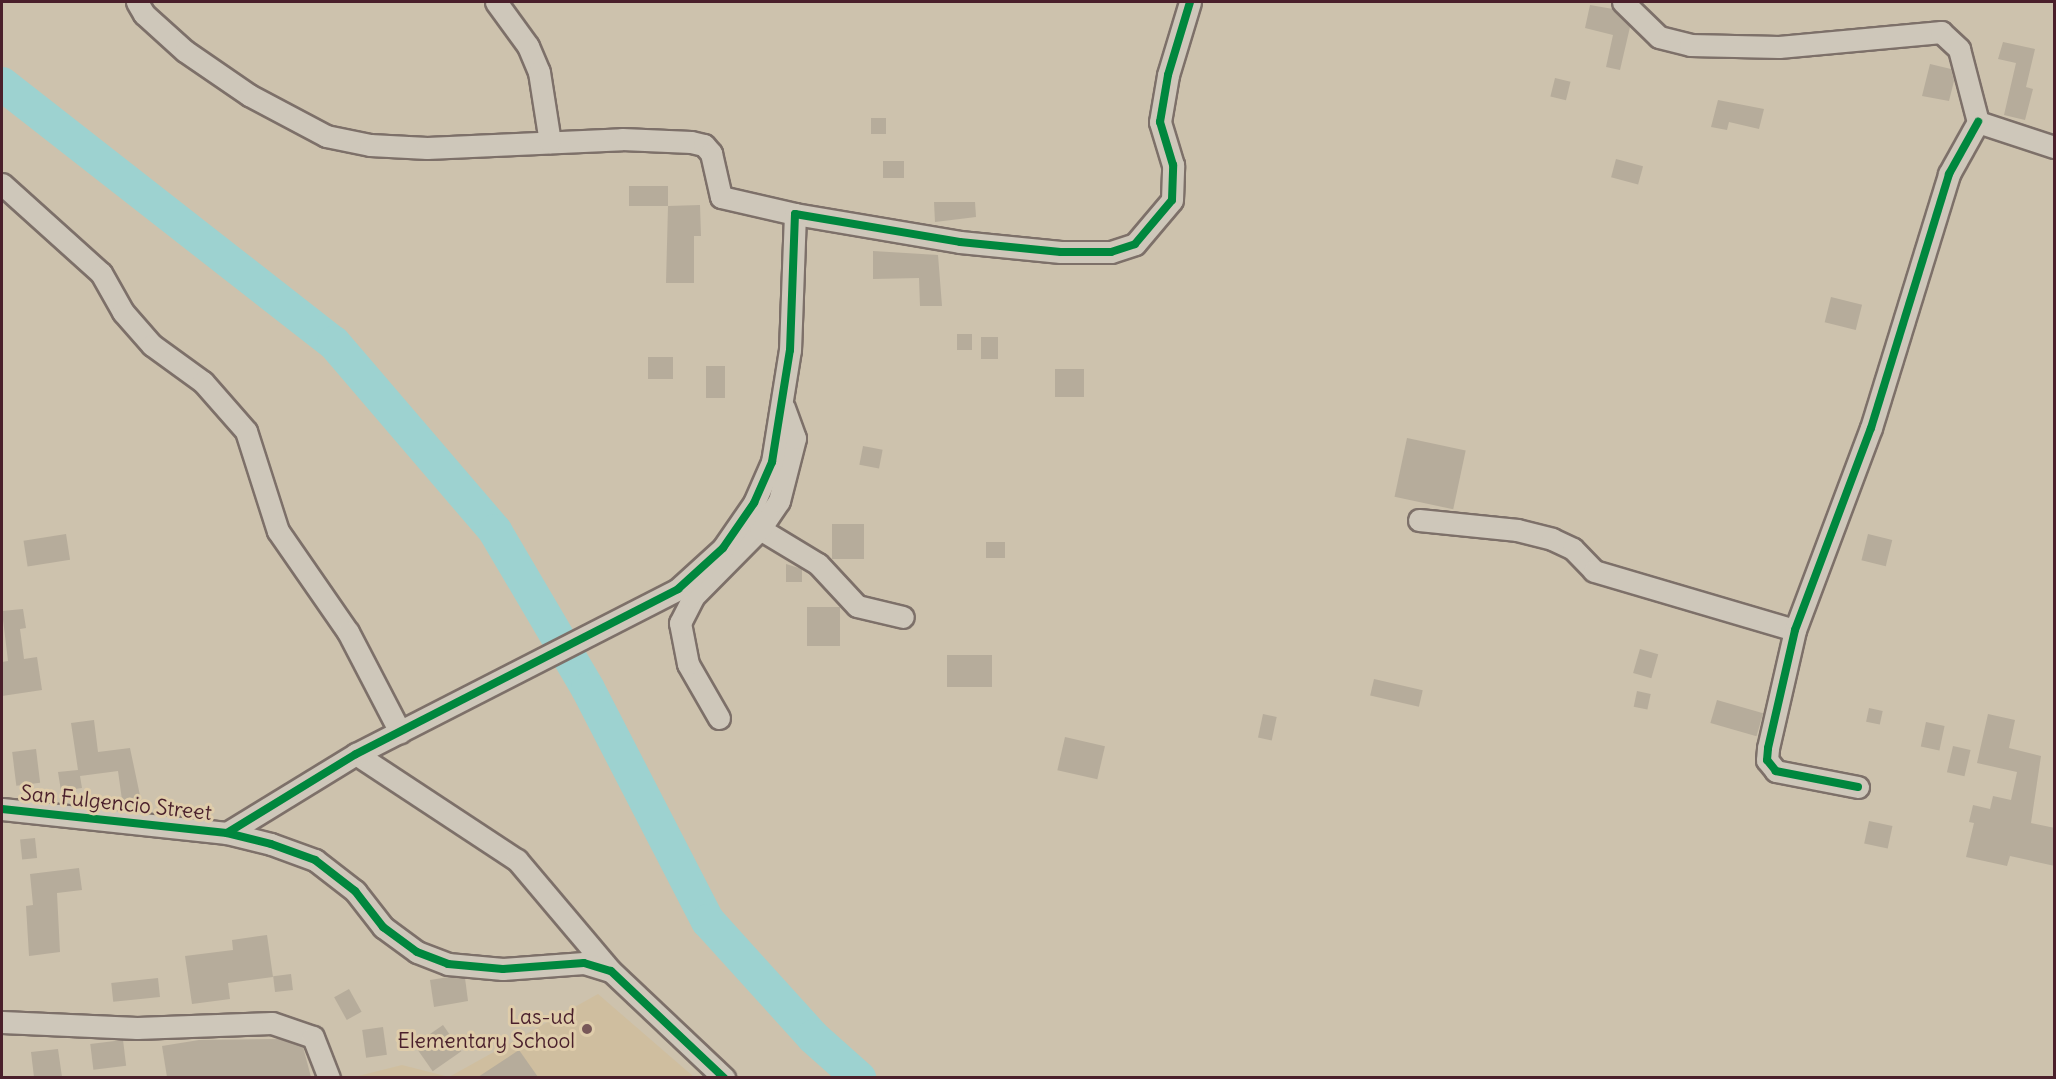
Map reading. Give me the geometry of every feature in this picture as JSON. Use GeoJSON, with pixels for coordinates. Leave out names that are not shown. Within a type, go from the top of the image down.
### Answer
{"type":"FeatureCollection","features":[{"type":"Feature","properties":{"kind":"street"},"geometry":{"type":"LineString","coordinates":[[137,2],[144,14],[184,51],[249,95],[326,136],[370,145],[427,148],[633,140],[704,145],[715,165],[721,197],[795,214],[960,242],[1061,252],[1111,252],[1135,243],[1172,200],[1173,165],[1160,122],[1168,75],[1190,2]]}},
{"type":"Feature","properties":{"kind":"street"},"geometry":{"type":"LineString","coordinates":[[496,2],[528,46],[539,72],[550,142]]}},
{"type":"Feature","properties":{"kind":"street"},"geometry":{"type":"LineString","coordinates":[[1623,2],[1659,37],[1690,45],[1779,47],[1941,32],[1959,49],[1978,122],[1949,174],[1871,428],[1795,630],[1767,760],[1776,771],[1858,787]]}},
{"type":"Feature","properties":{"kind":"street"},"geometry":{"type":"LineString","coordinates":[[1978,122],[2055,147]]}},
{"type":"Feature","properties":{"kind":"street"},"geometry":{"type":"LineString","coordinates":[[2,184],[101,273],[123,312],[152,345],[203,382],[246,431],[278,531],[348,633],[407,729]]}},
{"type":"Feature","properties":{"kind":"street"},"geometry":{"type":"LineString","coordinates":[[227,833],[356,754],[656,600],[704,568],[754,503],[772,462],[783,407],[795,214]]}},
{"type":"Feature","properties":{"kind":"street"},"geometry":{"type":"LineString","coordinates":[[719,718],[688,664],[680,623],[693,597],[759,529],[779,501],[792,459],[795,438],[783,407]]}},
{"type":"Feature","properties":{"kind":"street"},"geometry":{"type":"LineString","coordinates":[[1419,520],[1517,530],[1552,539],[1573,549],[1594,571],[1795,630]]}},
{"type":"Feature","properties":{"kind":"street"},"geometry":{"type":"LineString","coordinates":[[759,529],[818,564],[857,606],[903,617]]}},
{"type":"Feature","properties":{"kind":"street"},"geometry":{"type":"LineString","coordinates":[[356,754],[517,860],[611,971],[724,1077]]}},
{"type":"Feature","properties":{"kind":"street","name":"San Fulgencio Street"},"geometry":{"type":"LineString","coordinates":[[2,809],[227,833],[315,860],[355,891],[383,927],[417,952],[448,964],[503,969],[584,963],[611,971]]}},
{"type":"Feature","properties":{"kind":"street"},"geometry":{"type":"LineString","coordinates":[[2,1022],[137,1028],[272,1023],[313,1036],[329,1077]]}},
{"type":"Feature","properties":{"kind":"shaded area","name":"Las-ud Elementary School"},"geometry":{"type":"Polygon","coordinates":[[[598,994],[694,1077],[350,1078],[402,1065],[449,1077],[598,994]]]}},
{"type":"Feature","properties":{"kind":"building"},"geometry":{"type":"Polygon","coordinates":[[[1590,5],[1613,9],[1630,27],[1620,70],[1606,67],[1613,35],[1585,28],[1590,5]]]}},
{"type":"Feature","properties":{"kind":"building"},"geometry":{"type":"Polygon","coordinates":[[[2003,42],[2035,49],[2026,87],[2033,89],[2025,120],[2004,115],[2016,63],[1998,59],[2003,42]]]}},
{"type":"Feature","properties":{"kind":"building"},"geometry":{"type":"Polygon","coordinates":[[[1930,64],[1951,69],[1954,81],[1949,101],[1922,96],[1930,64]]]}},
{"type":"Feature","properties":{"kind":"building"},"geometry":{"type":"Polygon","coordinates":[[[1555,78],[1571,82],[1566,100],[1550,96],[1555,78]]]}},
{"type":"Feature","properties":{"kind":"building"},"geometry":{"type":"Polygon","coordinates":[[[1718,100],[1764,109],[1759,129],[1729,122],[1727,130],[1711,127],[1718,100]]]}},
{"type":"Feature","properties":{"kind":"building"},"geometry":{"type":"Polygon","coordinates":[[[871,118],[886,118],[886,134],[871,134],[871,118]]]}},
{"type":"Feature","properties":{"kind":"building"},"geometry":{"type":"Polygon","coordinates":[[[1616,159],[1643,166],[1638,185],[1611,177],[1616,159]]]}},
{"type":"Feature","properties":{"kind":"building"},"geometry":{"type":"Polygon","coordinates":[[[883,161],[904,161],[904,178],[883,178],[883,161]]]}},
{"type":"Feature","properties":{"kind":"building"},"geometry":{"type":"Polygon","coordinates":[[[629,186],[668,186],[668,206],[629,206],[629,186]]]}},
{"type":"Feature","properties":{"kind":"building"},"geometry":{"type":"Polygon","coordinates":[[[934,202],[975,202],[976,217],[935,222],[934,202]]]}},
{"type":"Feature","properties":{"kind":"building"},"geometry":{"type":"Polygon","coordinates":[[[700,205],[701,236],[694,236],[694,283],[666,283],[668,206],[700,205]]]}},
{"type":"Feature","properties":{"kind":"building"},"geometry":{"type":"Polygon","coordinates":[[[873,251],[938,255],[942,306],[920,306],[919,278],[873,279],[873,251]]]}},
{"type":"Feature","properties":{"kind":"building"},"geometry":{"type":"Polygon","coordinates":[[[1831,297],[1862,305],[1856,330],[1825,322],[1831,297]]]}},
{"type":"Feature","properties":{"kind":"building"},"geometry":{"type":"Polygon","coordinates":[[[957,334],[972,334],[972,350],[957,350],[957,334]]]}},
{"type":"Feature","properties":{"kind":"building"},"geometry":{"type":"Polygon","coordinates":[[[981,337],[998,337],[998,359],[981,359],[981,337]]]}},
{"type":"Feature","properties":{"kind":"building"},"geometry":{"type":"Polygon","coordinates":[[[648,357],[673,357],[673,379],[648,379],[648,357]]]}},
{"type":"Feature","properties":{"kind":"building"},"geometry":{"type":"Polygon","coordinates":[[[706,366],[725,366],[725,398],[706,398],[706,366]]]}},
{"type":"Feature","properties":{"kind":"building"},"geometry":{"type":"Polygon","coordinates":[[[1055,369],[1084,369],[1084,397],[1055,397],[1055,369]]]}},
{"type":"Feature","properties":{"kind":"building"},"geometry":{"type":"Polygon","coordinates":[[[1407,438],[1466,450],[1453,509],[1395,497],[1407,438]]]}},
{"type":"Feature","properties":{"kind":"building"},"geometry":{"type":"Polygon","coordinates":[[[863,446],[883,450],[879,468],[859,465],[863,446]]]}},
{"type":"Feature","properties":{"kind":"building"},"geometry":{"type":"Polygon","coordinates":[[[832,524],[864,524],[864,559],[832,559],[832,524]]]}},
{"type":"Feature","properties":{"kind":"building"},"geometry":{"type":"Polygon","coordinates":[[[66,534],[70,560],[28,566],[24,541],[66,534]]]}},
{"type":"Feature","properties":{"kind":"building"},"geometry":{"type":"Polygon","coordinates":[[[1868,534],[1892,540],[1886,566],[1861,560],[1868,534]]]}},
{"type":"Feature","properties":{"kind":"building"},"geometry":{"type":"Polygon","coordinates":[[[986,542],[1005,542],[1005,558],[986,558],[986,542]]]}},
{"type":"Feature","properties":{"kind":"building"},"geometry":{"type":"Polygon","coordinates":[[[786,564],[802,569],[802,582],[786,582],[786,564]]]}},
{"type":"Feature","properties":{"kind":"building"},"geometry":{"type":"Polygon","coordinates":[[[807,607],[840,607],[840,646],[807,646],[807,607]]]}},
{"type":"Feature","properties":{"kind":"building"},"geometry":{"type":"Polygon","coordinates":[[[23,609],[26,628],[20,629],[24,659],[37,657],[42,690],[2,696],[2,662],[8,661],[2,611],[23,609]]]}},
{"type":"Feature","properties":{"kind":"building"},"geometry":{"type":"Polygon","coordinates":[[[1640,649],[1658,654],[1651,678],[1633,673],[1640,649]]]}},
{"type":"Feature","properties":{"kind":"building"},"geometry":{"type":"Polygon","coordinates":[[[947,655],[992,655],[992,687],[947,687],[947,655]]]}},
{"type":"Feature","properties":{"kind":"building"},"geometry":{"type":"Polygon","coordinates":[[[1374,679],[1423,690],[1419,707],[1370,696],[1374,679]]]}},
{"type":"Feature","properties":{"kind":"building"},"geometry":{"type":"Polygon","coordinates":[[[1637,691],[1651,694],[1647,710],[1634,707],[1637,691]]]}},
{"type":"Feature","properties":{"kind":"building"},"geometry":{"type":"Polygon","coordinates":[[[1717,700],[1763,713],[1757,736],[1710,723],[1717,700]]]}},
{"type":"Feature","properties":{"kind":"building"},"geometry":{"type":"Polygon","coordinates":[[[1869,708],[1883,711],[1880,725],[1866,722],[1869,708]]]}},
{"type":"Feature","properties":{"kind":"building"},"geometry":{"type":"Polygon","coordinates":[[[1263,714],[1277,717],[1272,740],[1258,737],[1263,714]]]}},
{"type":"Feature","properties":{"kind":"building"},"geometry":{"type":"Polygon","coordinates":[[[1988,714],[2015,720],[2009,748],[2041,756],[2031,823],[2055,828],[2055,866],[2010,856],[2007,866],[1966,857],[1974,823],[1969,822],[1973,805],[1990,809],[1993,796],[2011,800],[2017,772],[1977,763],[1988,714]]]}},
{"type":"Feature","properties":{"kind":"building"},"geometry":{"type":"Polygon","coordinates":[[[94,720],[98,752],[130,748],[142,805],[123,807],[118,771],[80,776],[82,788],[61,791],[58,772],[78,770],[71,723],[94,720]]]}},
{"type":"Feature","properties":{"kind":"building"},"geometry":{"type":"Polygon","coordinates":[[[1926,722],[1945,726],[1939,750],[1921,746],[1926,722]]]}},
{"type":"Feature","properties":{"kind":"building"},"geometry":{"type":"Polygon","coordinates":[[[1065,737],[1105,746],[1097,779],[1057,770],[1065,737]]]}},
{"type":"Feature","properties":{"kind":"building"},"geometry":{"type":"Polygon","coordinates":[[[1953,746],[1971,750],[1964,776],[1947,772],[1953,746]]]}},
{"type":"Feature","properties":{"kind":"building"},"geometry":{"type":"Polygon","coordinates":[[[36,749],[40,783],[16,786],[12,752],[36,749]]]}},
{"type":"Feature","properties":{"kind":"building"},"geometry":{"type":"Polygon","coordinates":[[[1869,821],[1892,826],[1888,848],[1864,843],[1869,821]]]}},
{"type":"Feature","properties":{"kind":"building"},"geometry":{"type":"Polygon","coordinates":[[[35,838],[37,858],[22,859],[20,840],[35,838]]]}},
{"type":"Feature","properties":{"kind":"building"},"geometry":{"type":"Polygon","coordinates":[[[79,868],[82,890],[57,893],[60,952],[29,956],[26,906],[33,905],[30,874],[79,868]]]}},
{"type":"Feature","properties":{"kind":"building"},"geometry":{"type":"Polygon","coordinates":[[[267,935],[273,977],[228,983],[230,999],[192,1004],[185,956],[233,950],[232,940],[267,935]]]}},
{"type":"Feature","properties":{"kind":"building"},"geometry":{"type":"Polygon","coordinates":[[[291,974],[293,990],[275,992],[273,976],[291,974]]]}},
{"type":"Feature","properties":{"kind":"building"},"geometry":{"type":"Polygon","coordinates":[[[449,977],[465,978],[468,1001],[434,1007],[430,980],[449,977]]]}},
{"type":"Feature","properties":{"kind":"building"},"geometry":{"type":"Polygon","coordinates":[[[158,978],[160,997],[113,1002],[111,983],[158,978]]]}},
{"type":"Feature","properties":{"kind":"building"},"geometry":{"type":"Polygon","coordinates":[[[349,989],[362,1012],[347,1020],[334,997],[349,989]]]}},
{"type":"Feature","properties":{"kind":"building"},"geometry":{"type":"Polygon","coordinates":[[[443,1025],[461,1051],[433,1071],[414,1045],[443,1025]]]}},
{"type":"Feature","properties":{"kind":"building"},"geometry":{"type":"Polygon","coordinates":[[[383,1027],[387,1055],[366,1058],[362,1030],[383,1027]]]}},
{"type":"Feature","properties":{"kind":"building"},"geometry":{"type":"Polygon","coordinates":[[[279,1039],[303,1047],[311,1077],[167,1077],[162,1046],[199,1040],[279,1039]]]}},
{"type":"Feature","properties":{"kind":"building"},"geometry":{"type":"Polygon","coordinates":[[[123,1040],[126,1066],[93,1070],[90,1044],[123,1040]]]}},
{"type":"Feature","properties":{"kind":"building"},"geometry":{"type":"Polygon","coordinates":[[[58,1049],[62,1077],[34,1077],[31,1052],[58,1049]]]}},
{"type":"Feature","properties":{"kind":"building"},"geometry":{"type":"Polygon","coordinates":[[[519,1050],[538,1077],[478,1077],[519,1050]]]}},
{"type":"Feature","properties":{"kind":"waterway"},"geometry":{"type":"LineString","coordinates":[[2,84],[334,343],[495,531],[588,689],[708,921],[813,1037],[859,1078]]}},
{"type":"Feature","properties":{"kind":"cycle path"},"geometry":{"type":"LineString","coordinates":[[227,833],[356,754],[678,589],[723,548],[754,503],[772,462],[790,350],[795,214],[960,242],[1061,252],[1111,252],[1135,244],[1172,200],[1173,165],[1160,122],[1168,75],[1190,2]]}},
{"type":"Feature","properties":{"kind":"cycle path"},"geometry":{"type":"LineString","coordinates":[[1858,787],[1776,771],[1767,760],[1768,748],[1795,630],[1871,428],[1949,174],[1978,122]]}},
{"type":"Feature","properties":{"kind":"cycle path"},"geometry":{"type":"LineString","coordinates":[[2,809],[227,833],[271,844],[315,860],[355,891],[383,927],[417,952],[448,964],[503,969],[584,963],[611,971],[724,1078]]}},
{"type":"Feature","properties":{"kind":"place","name":"Las-ud Elementary School"},"geometry":{"type":"Point","coordinates":[587,1029]}}]}
